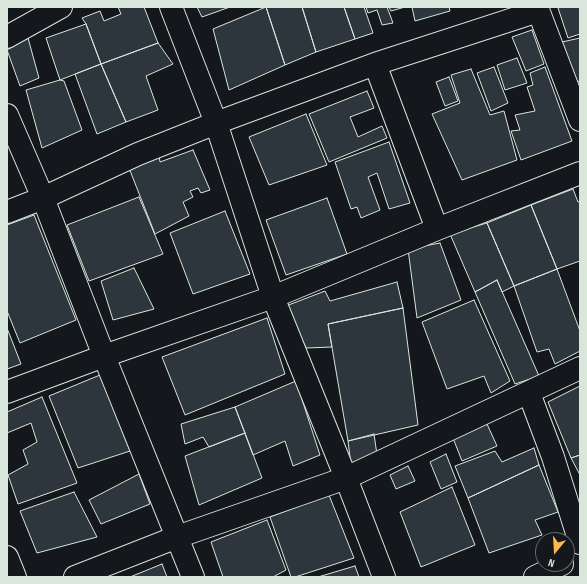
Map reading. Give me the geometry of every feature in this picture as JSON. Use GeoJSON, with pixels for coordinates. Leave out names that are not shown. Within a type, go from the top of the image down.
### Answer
{"type":"FeatureCollection","features":[{"type":"Feature","properties":{"kind":"street"},"geometry":{"type":"LineString","coordinates":[[7,37],[62,7]]}},
{"type":"Feature","properties":{"kind":"street"},"geometry":{"type":"LineString","coordinates":[[171,7],[216,123],[273,297],[384,577]]}},
{"type":"Feature","properties":{"kind":"street"},"geometry":{"type":"LineString","coordinates":[[7,212],[43,198],[138,154],[216,123],[375,64],[538,9],[580,120]]}},
{"type":"Feature","properties":{"kind":"street"},"geometry":{"type":"LineString","coordinates":[[375,64],[437,229]]}},
{"type":"Feature","properties":{"kind":"street"},"geometry":{"type":"LineString","coordinates":[[7,115],[43,198],[104,356],[193,577]]}},
{"type":"Feature","properties":{"kind":"street"},"geometry":{"type":"LineString","coordinates":[[7,392],[104,356],[273,297],[580,172]]}},
{"type":"Feature","properties":{"kind":"street"},"geometry":{"type":"LineString","coordinates":[[75,577],[177,537],[346,478],[580,368]]}},
{"type":"Feature","properties":{"kind":"street"},"geometry":{"type":"LineString","coordinates":[[529,393],[553,457],[580,543]]}},
{"type":"Feature","properties":{"kind":"street"},"geometry":{"type":"LineString","coordinates":[[7,557],[15,577]]}},
{"type":"Feature","properties":{"kind":"street"},"geometry":{"type":"LineString","coordinates":[[535,577],[545,572]]}},
{"type":"Feature","properties":{"kind":"building"},"geometry":{"type":"Polygon","coordinates":[[[118,7],[144,7],[158,43],[101,64],[86,24],[82,18],[100,11],[104,21],[121,14],[118,7]]]}},
{"type":"Feature","properties":{"kind":"building"},"geometry":{"type":"Polygon","coordinates":[[[197,7],[230,7],[202,17],[197,7]]]}},
{"type":"Feature","properties":{"kind":"building"},"geometry":{"type":"Polygon","coordinates":[[[266,7],[285,65],[229,90],[213,29],[266,7]]]}},
{"type":"Feature","properties":{"kind":"building"},"geometry":{"type":"Polygon","coordinates":[[[266,7],[302,7],[316,52],[285,65],[266,7]]]}},
{"type":"Feature","properties":{"kind":"building"},"geometry":{"type":"Polygon","coordinates":[[[302,7],[344,7],[355,39],[316,52],[302,7]]]}},
{"type":"Feature","properties":{"kind":"building"},"geometry":{"type":"Polygon","coordinates":[[[344,7],[364,7],[373,33],[355,39],[344,7]]]}},
{"type":"Feature","properties":{"kind":"building"},"geometry":{"type":"Polygon","coordinates":[[[366,7],[387,7],[393,23],[382,25],[377,10],[368,13],[366,7]]]}},
{"type":"Feature","properties":{"kind":"building"},"geometry":{"type":"Polygon","coordinates":[[[389,7],[405,7],[391,11],[389,7]]]}},
{"type":"Feature","properties":{"kind":"building"},"geometry":{"type":"Polygon","coordinates":[[[412,7],[449,7],[450,11],[415,21],[412,7]]]}},
{"type":"Feature","properties":{"kind":"building"},"geometry":{"type":"Polygon","coordinates":[[[580,7],[580,34],[568,38],[558,8],[580,7]]]}},
{"type":"Feature","properties":{"kind":"building"},"geometry":{"type":"Polygon","coordinates":[[[86,24],[101,64],[60,80],[46,38],[86,24]]]}},
{"type":"Feature","properties":{"kind":"building"},"geometry":{"type":"Polygon","coordinates":[[[532,30],[544,64],[526,71],[512,37],[532,30]]]}},
{"type":"Feature","properties":{"kind":"building"},"geometry":{"type":"Polygon","coordinates":[[[28,38],[39,78],[20,86],[7,50],[28,38]]]}},
{"type":"Feature","properties":{"kind":"building"},"geometry":{"type":"Polygon","coordinates":[[[580,38],[580,81],[576,82],[562,42],[580,38]]]}},
{"type":"Feature","properties":{"kind":"building"},"geometry":{"type":"Polygon","coordinates":[[[158,43],[173,64],[146,76],[158,110],[126,122],[101,64],[158,43]]]}},
{"type":"Feature","properties":{"kind":"building"},"geometry":{"type":"Polygon","coordinates":[[[517,58],[527,83],[505,90],[497,65],[517,58]]]}},
{"type":"Feature","properties":{"kind":"building"},"geometry":{"type":"Polygon","coordinates":[[[101,64],[126,122],[97,134],[75,74],[101,64]]]}},
{"type":"Feature","properties":{"kind":"building"},"geometry":{"type":"Polygon","coordinates":[[[494,67],[508,103],[491,111],[477,73],[494,67]]]}},
{"type":"Feature","properties":{"kind":"building"},"geometry":{"type":"Polygon","coordinates":[[[545,67],[572,141],[521,160],[511,131],[520,130],[515,115],[535,111],[527,87],[533,85],[530,73],[545,67]]]}},
{"type":"Feature","properties":{"kind":"building"},"geometry":{"type":"Polygon","coordinates":[[[471,69],[490,115],[504,111],[517,160],[462,180],[432,114],[460,103],[451,75],[471,69]]]}},
{"type":"Feature","properties":{"kind":"building"},"geometry":{"type":"Polygon","coordinates":[[[449,77],[458,101],[445,106],[436,82],[449,77]]]}},
{"type":"Feature","properties":{"kind":"building"},"geometry":{"type":"Polygon","coordinates":[[[60,80],[64,81],[82,130],[42,148],[26,90],[60,80]]]}},
{"type":"Feature","properties":{"kind":"building"},"geometry":{"type":"Polygon","coordinates":[[[367,91],[374,108],[350,117],[358,137],[382,126],[387,138],[329,162],[309,114],[367,91]]]}},
{"type":"Feature","properties":{"kind":"building"},"geometry":{"type":"Polygon","coordinates":[[[306,114],[327,165],[269,185],[249,137],[306,114]]]}},
{"type":"Feature","properties":{"kind":"building"},"geometry":{"type":"Polygon","coordinates":[[[389,142],[410,203],[389,209],[377,173],[368,177],[380,210],[361,218],[357,207],[351,209],[335,162],[389,142]]]}},
{"type":"Feature","properties":{"kind":"building"},"geometry":{"type":"Polygon","coordinates":[[[193,150],[210,190],[201,193],[198,188],[190,191],[193,197],[183,202],[189,216],[155,234],[129,168],[159,155],[160,162],[193,150]]]}},
{"type":"Feature","properties":{"kind":"building"},"geometry":{"type":"Polygon","coordinates":[[[573,189],[578,202],[580,201],[580,261],[557,269],[531,205],[573,189]]]}},
{"type":"Feature","properties":{"kind":"building"},"geometry":{"type":"Polygon","coordinates":[[[139,197],[163,254],[89,281],[67,225],[139,197]]]}},
{"type":"Feature","properties":{"kind":"building"},"geometry":{"type":"Polygon","coordinates":[[[327,198],[347,254],[286,275],[266,220],[327,198]]]}},
{"type":"Feature","properties":{"kind":"building"},"geometry":{"type":"Polygon","coordinates":[[[531,205],[557,269],[514,286],[487,223],[531,205]]]}},
{"type":"Feature","properties":{"kind":"building"},"geometry":{"type":"Polygon","coordinates":[[[225,211],[250,274],[193,294],[170,233],[225,211]]]}},
{"type":"Feature","properties":{"kind":"building"},"geometry":{"type":"Polygon","coordinates":[[[34,215],[76,320],[20,343],[7,311],[7,225],[34,215]]]}},
{"type":"Feature","properties":{"kind":"building"},"geometry":{"type":"Polygon","coordinates":[[[487,223],[514,286],[502,292],[497,280],[475,292],[450,234],[487,223]]]}},
{"type":"Feature","properties":{"kind":"building"},"geometry":{"type":"Polygon","coordinates":[[[440,243],[461,300],[417,318],[408,249],[440,243]]]}},
{"type":"Feature","properties":{"kind":"building"},"geometry":{"type":"Polygon","coordinates":[[[134,268],[154,309],[113,320],[101,281],[134,268]]]}},
{"type":"Feature","properties":{"kind":"building"},"geometry":{"type":"Polygon","coordinates":[[[557,269],[580,331],[580,351],[555,364],[549,349],[537,352],[514,286],[557,269]]]}},
{"type":"Feature","properties":{"kind":"building"},"geometry":{"type":"Polygon","coordinates":[[[497,280],[539,376],[515,384],[475,292],[497,280]]]}},
{"type":"Feature","properties":{"kind":"building"},"geometry":{"type":"Polygon","coordinates":[[[397,282],[403,308],[328,324],[332,347],[306,348],[286,306],[325,291],[330,301],[397,282]]]}},
{"type":"Feature","properties":{"kind":"building"},"geometry":{"type":"Polygon","coordinates":[[[474,300],[510,381],[491,393],[484,376],[447,389],[422,322],[474,300]]]}},
{"type":"Feature","properties":{"kind":"building"},"geometry":{"type":"Polygon","coordinates":[[[403,308],[418,425],[348,441],[328,324],[403,308]]]}},
{"type":"Feature","properties":{"kind":"building"},"geometry":{"type":"Polygon","coordinates":[[[267,318],[285,374],[185,415],[162,357],[267,318]]]}},
{"type":"Feature","properties":{"kind":"building"},"geometry":{"type":"Polygon","coordinates":[[[7,328],[21,364],[7,369],[7,328]]]}},
{"type":"Feature","properties":{"kind":"building"},"geometry":{"type":"Polygon","coordinates":[[[100,375],[130,451],[78,468],[49,396],[100,375]]]}},
{"type":"Feature","properties":{"kind":"building"},"geometry":{"type":"Polygon","coordinates":[[[296,381],[320,455],[293,466],[285,441],[253,455],[235,407],[296,381]]]}},
{"type":"Feature","properties":{"kind":"building"},"geometry":{"type":"Polygon","coordinates":[[[580,386],[580,455],[571,458],[548,402],[580,386]]]}},
{"type":"Feature","properties":{"kind":"building"},"geometry":{"type":"Polygon","coordinates":[[[42,397],[77,483],[18,504],[8,475],[28,464],[23,450],[37,442],[31,423],[7,433],[7,412],[42,397]]]}},
{"type":"Feature","properties":{"kind":"building"},"geometry":{"type":"Polygon","coordinates":[[[235,407],[245,433],[209,447],[203,437],[185,444],[181,424],[235,407]]]}},
{"type":"Feature","properties":{"kind":"building"},"geometry":{"type":"Polygon","coordinates":[[[487,424],[497,446],[462,461],[453,438],[487,424]]]}},
{"type":"Feature","properties":{"kind":"building"},"geometry":{"type":"Polygon","coordinates":[[[245,433],[262,478],[199,505],[185,456],[245,433]]]}},
{"type":"Feature","properties":{"kind":"building"},"geometry":{"type":"Polygon","coordinates":[[[374,434],[378,462],[351,465],[348,441],[374,434]]]}},
{"type":"Feature","properties":{"kind":"building"},"geometry":{"type":"Polygon","coordinates":[[[534,448],[539,465],[468,498],[455,466],[495,451],[502,462],[534,448]]]}},
{"type":"Feature","properties":{"kind":"building"},"geometry":{"type":"Polygon","coordinates":[[[446,454],[457,482],[441,489],[430,462],[446,454]]]}},
{"type":"Feature","properties":{"kind":"building"},"geometry":{"type":"Polygon","coordinates":[[[580,455],[580,475],[571,458],[580,455]]]}},
{"type":"Feature","properties":{"kind":"building"},"geometry":{"type":"Polygon","coordinates":[[[539,465],[558,512],[535,520],[541,532],[535,532],[535,537],[489,553],[468,498],[539,465]]]}},
{"type":"Feature","properties":{"kind":"building"},"geometry":{"type":"Polygon","coordinates":[[[408,466],[415,481],[396,489],[390,475],[408,466]]]}},
{"type":"Feature","properties":{"kind":"building"},"geometry":{"type":"Polygon","coordinates":[[[139,474],[150,504],[101,524],[89,500],[139,474]]]}},
{"type":"Feature","properties":{"kind":"building"},"geometry":{"type":"Polygon","coordinates":[[[452,487],[475,545],[421,567],[400,512],[452,487]]]}},
{"type":"Feature","properties":{"kind":"building"},"geometry":{"type":"Polygon","coordinates":[[[74,492],[97,537],[37,553],[20,511],[74,492]]]}},
{"type":"Feature","properties":{"kind":"building"},"geometry":{"type":"Polygon","coordinates":[[[329,495],[354,558],[291,577],[270,517],[329,495]]]}},
{"type":"Feature","properties":{"kind":"building"},"geometry":{"type":"Polygon","coordinates":[[[267,520],[286,570],[273,577],[223,577],[211,542],[267,520]]]}},
{"type":"Feature","properties":{"kind":"building"},"geometry":{"type":"Polygon","coordinates":[[[162,564],[167,577],[130,577],[162,564]]]}},
{"type":"Feature","properties":{"kind":"building"},"geometry":{"type":"Polygon","coordinates":[[[355,566],[359,577],[318,577],[355,566]]]}}]}
